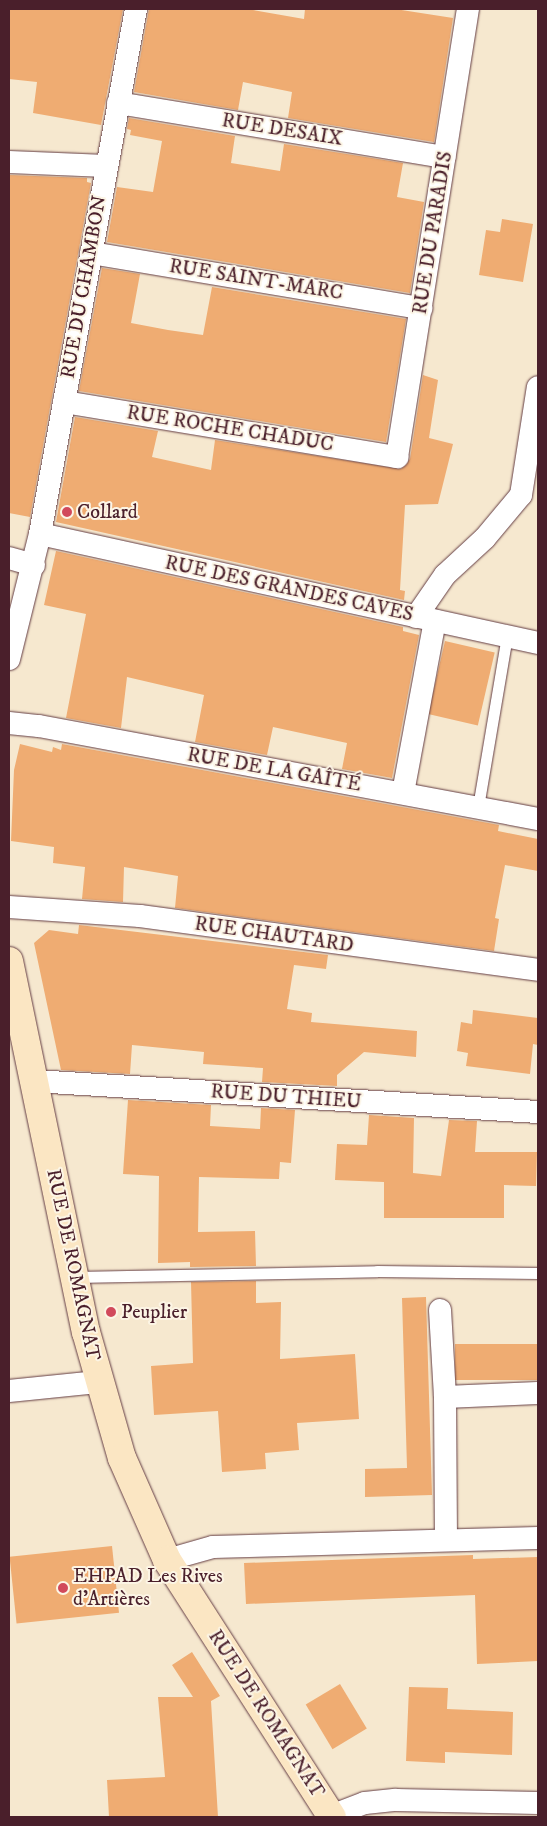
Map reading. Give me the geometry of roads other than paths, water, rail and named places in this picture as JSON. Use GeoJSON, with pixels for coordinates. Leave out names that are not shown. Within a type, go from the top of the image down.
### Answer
{"type":"FeatureCollection","features":[{"type":"Feature","properties":{"kind":"main road","name":"RUE DE ROMAGNAT"},"geometry":{"type":"LineString","coordinates":[[9,960],[74,1277],[98,1382],[125,1467],[167,1560],[332,1817]]}},
{"type":"Feature","properties":{"kind":"street","name":"RUE DU CHAMBON"},"geometry":{"type":"LineString","coordinates":[[34,565],[136,9]]}},
{"type":"Feature","properties":{"kind":"street","name":"RUE DU PARADIS"},"geometry":{"type":"LineString","coordinates":[[397,457],[468,9]]}},
{"type":"Feature","properties":{"kind":"street","name":"RUE DESAIX"},"geometry":{"type":"LineString","coordinates":[[118,103],[445,157]]}},
{"type":"Feature","properties":{"kind":"street"},"geometry":{"type":"LineString","coordinates":[[9,162],[106,166]]}},
{"type":"Feature","properties":{"kind":"street","name":"RUE SAINT-MARC"},"geometry":{"type":"LineString","coordinates":[[91,253],[421,308]]}},
{"type":"Feature","properties":{"kind":"street"},"geometry":{"type":"LineString","coordinates":[[403,793],[426,619],[445,575],[486,538],[521,495],[538,395]]}},
{"type":"Feature","properties":{"kind":"street","name":"RUE ROCHE CHADUC"},"geometry":{"type":"LineString","coordinates":[[64,402],[397,457]]}},
{"type":"Feature","properties":{"kind":"street","name":"RUE DES GRANDES CAVES"},"geometry":{"type":"LineString","coordinates":[[40,534],[538,643]]}},
{"type":"Feature","properties":{"kind":"street"},"geometry":{"type":"LineString","coordinates":[[9,558],[34,565],[9,659]]}},
{"type":"Feature","properties":{"kind":"street","name":"RUE DE LA GAÎTÉ"},"geometry":{"type":"LineString","coordinates":[[9,723],[39,726],[538,819]]}},
{"type":"Feature","properties":{"kind":"street","name":"RUE CHAUTARD"},"geometry":{"type":"LineString","coordinates":[[9,907],[140,916],[538,970]]}},
{"type":"Feature","properties":{"kind":"street","name":"RUE DU THIEU"},"geometry":{"type":"LineString","coordinates":[[34,1081],[538,1112]]}},
{"type":"Feature","properties":{"kind":"street"},"geometry":{"type":"LineString","coordinates":[[440,1310],[445,1397],[446,1539]]}},
{"type":"Feature","properties":{"kind":"street"},"geometry":{"type":"LineString","coordinates":[[9,1391],[98,1382]]}},
{"type":"Feature","properties":{"kind":"street"},"geometry":{"type":"LineString","coordinates":[[445,1397],[538,1393]]}},
{"type":"Feature","properties":{"kind":"street"},"geometry":{"type":"LineString","coordinates":[[167,1560],[213,1547],[446,1539],[538,1538]]}},
{"type":"Feature","properties":{"kind":"street"},"geometry":{"type":"LineString","coordinates":[[332,1817],[365,1803],[396,1800],[538,1803]]}},
{"type":"Feature","properties":{"kind":"lane"},"geometry":{"type":"LineString","coordinates":[[478,807],[507,636]]}},
{"type":"Feature","properties":{"kind":"lane"},"geometry":{"type":"LineString","coordinates":[[74,1277],[377,1271],[538,1273]]}},
{"type":"Feature","properties":{"kind":"place","name":"Collard"},"geometry":{"type":"Point","coordinates":[67,512]}},
{"type":"Feature","properties":{"kind":"place","name":"Peuplier"},"geometry":{"type":"Point","coordinates":[111,1312]}},
{"type":"Feature","properties":{"kind":"place","name":"EHPAD Les Rives d'Artières"},"geometry":{"type":"Point","coordinates":[63,1588]}}]}
